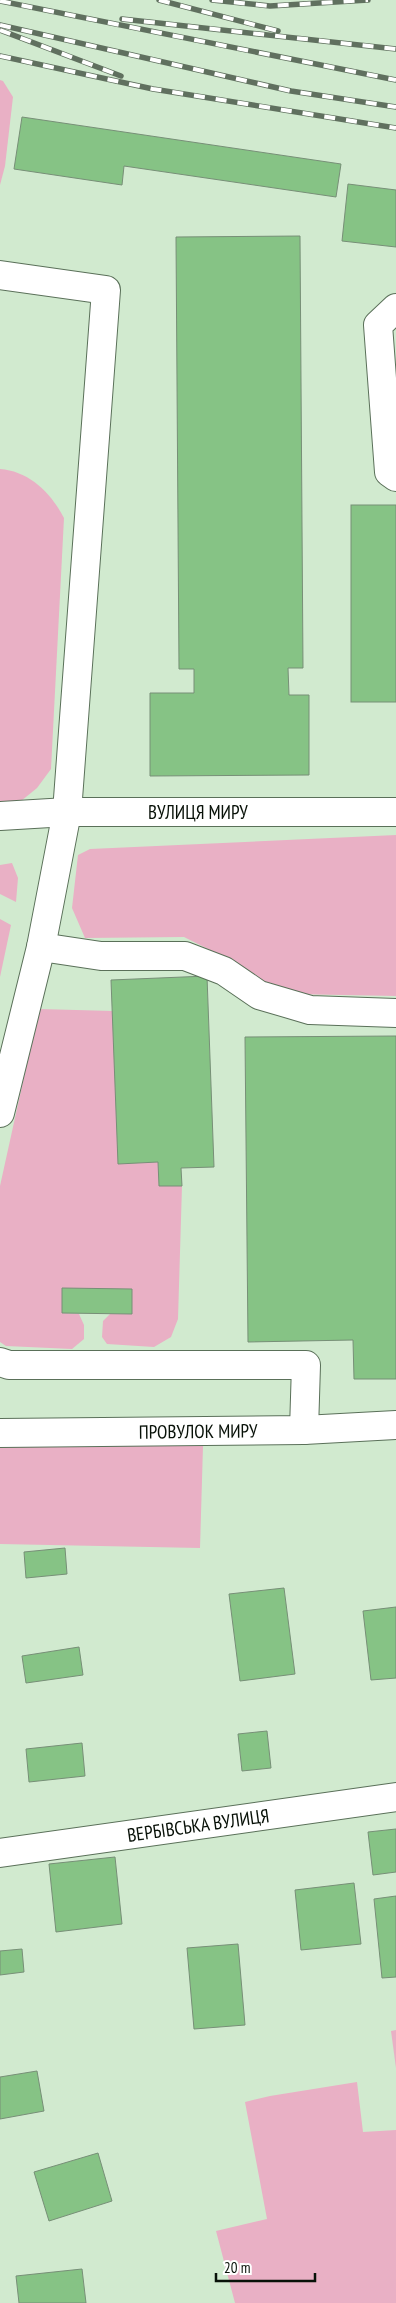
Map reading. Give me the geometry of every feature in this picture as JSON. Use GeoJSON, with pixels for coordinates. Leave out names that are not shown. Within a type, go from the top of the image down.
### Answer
{"type":"FeatureCollection","features":[{"type":"Feature","properties":{"kind":"street"},"geometry":{"type":"LineString","coordinates":[[0,275],[106,290],[68,812],[41,947],[0,1113]]}},
{"type":"Feature","properties":{"kind":"street"},"geometry":{"type":"LineString","coordinates":[[396,308],[378,325],[389,472],[396,477]]}},
{"type":"Feature","properties":{"kind":"street","name":"ВУЛИЦЯ МИРУ"},"geometry":{"type":"LineString","coordinates":[[0,816],[68,812],[396,812]]}},
{"type":"Feature","properties":{"kind":"street"},"geometry":{"type":"LineString","coordinates":[[41,947],[101,956],[185,956],[224,971],[259,996],[310,1010],[396,1013]]}},
{"type":"Feature","properties":{"kind":"street"},"geometry":{"type":"LineString","coordinates":[[0,1362],[9,1365],[306,1364],[304,1430]]}},
{"type":"Feature","properties":{"kind":"street","name":"ПРОВУЛОК МИРУ"},"geometry":{"type":"LineString","coordinates":[[0,1433],[304,1430],[396,1425]]}},
{"type":"Feature","properties":{"kind":"street","name":"ВЕРБІВСЬКА ВУЛИЦЯ"},"geometry":{"type":"LineString","coordinates":[[0,1853],[396,1797]]}},
{"type":"Feature","properties":{"kind":"shaded area"},"geometry":{"type":"Polygon","coordinates":[[[0,80],[3,81],[13,97],[5,166],[0,185],[0,80]]]}},
{"type":"Feature","properties":{"kind":"shaded area"},"geometry":{"type":"Polygon","coordinates":[[[0,469],[20,474],[38,485],[53,500],[64,518],[51,769],[37,788],[21,801],[0,801],[0,469]]]}},
{"type":"Feature","properties":{"kind":"shaded area"},"geometry":{"type":"Polygon","coordinates":[[[396,835],[396,996],[288,994],[264,983],[220,955],[184,937],[85,938],[72,908],[78,855],[90,849],[396,835]]]}},
{"type":"Feature","properties":{"kind":"shaded area"},"geometry":{"type":"Polygon","coordinates":[[[12,863],[18,878],[16,902],[0,894],[0,865],[12,863]]]}},
{"type":"Feature","properties":{"kind":"shaded area"},"geometry":{"type":"Polygon","coordinates":[[[0,919],[11,925],[0,977],[0,919]]]}},
{"type":"Feature","properties":{"kind":"shaded area"},"geometry":{"type":"Polygon","coordinates":[[[39,1009],[113,1011],[119,1164],[158,1162],[159,1186],[182,1186],[178,1319],[171,1337],[154,1347],[107,1344],[102,1337],[103,1321],[110,1314],[131,1314],[62,1289],[62,1313],[79,1314],[84,1325],[84,1339],[72,1349],[6,1346],[0,1342],[0,1186],[39,1009]]]}},
{"type":"Feature","properties":{"kind":"shaded area"},"geometry":{"type":"Polygon","coordinates":[[[13,1443],[203,1446],[200,1548],[0,1544],[0,1445],[13,1443]]]}},
{"type":"Feature","properties":{"kind":"shaded area"},"geometry":{"type":"Polygon","coordinates":[[[396,2030],[396,2068],[391,2031],[396,2030]]]}},
{"type":"Feature","properties":{"kind":"shaded area"},"geometry":{"type":"Polygon","coordinates":[[[357,2082],[363,2132],[396,2130],[396,2303],[235,2303],[216,2231],[267,2219],[245,2102],[270,2096],[357,2082]]]}},
{"type":"Feature","properties":{"kind":"building"},"geometry":{"type":"Polygon","coordinates":[[[22,117],[341,164],[336,197],[124,166],[122,185],[14,169],[22,117]]]}},
{"type":"Feature","properties":{"kind":"building"},"geometry":{"type":"Polygon","coordinates":[[[348,184],[396,190],[396,247],[342,241],[348,184]]]}},
{"type":"Feature","properties":{"kind":"building"},"geometry":{"type":"Polygon","coordinates":[[[300,236],[303,668],[288,668],[289,695],[309,695],[309,775],[150,776],[150,693],[194,693],[194,669],[179,669],[176,237],[300,236]]]}},
{"type":"Feature","properties":{"kind":"building"},"geometry":{"type":"Polygon","coordinates":[[[351,505],[396,505],[396,702],[351,702],[351,505]]]}},
{"type":"Feature","properties":{"kind":"building"},"geometry":{"type":"Polygon","coordinates":[[[207,976],[214,1167],[181,1168],[182,1186],[159,1186],[158,1162],[118,1164],[111,980],[207,976]]]}},
{"type":"Feature","properties":{"kind":"building"},"geometry":{"type":"Polygon","coordinates":[[[396,1036],[396,1379],[354,1379],[353,1340],[248,1342],[245,1037],[396,1036]]]}},
{"type":"Feature","properties":{"kind":"building"},"geometry":{"type":"Polygon","coordinates":[[[62,1288],[132,1289],[132,1314],[62,1313],[62,1288]]]}},
{"type":"Feature","properties":{"kind":"building"},"geometry":{"type":"Polygon","coordinates":[[[65,1548],[67,1574],[26,1578],[24,1552],[65,1548]]]}},
{"type":"Feature","properties":{"kind":"building"},"geometry":{"type":"Polygon","coordinates":[[[284,1588],[295,1674],[240,1681],[229,1594],[284,1588]]]}},
{"type":"Feature","properties":{"kind":"building"},"geometry":{"type":"Polygon","coordinates":[[[396,1607],[396,1678],[371,1680],[363,1611],[396,1607]]]}},
{"type":"Feature","properties":{"kind":"building"},"geometry":{"type":"Polygon","coordinates":[[[79,1647],[83,1675],[26,1683],[22,1656],[79,1647]]]}},
{"type":"Feature","properties":{"kind":"building"},"geometry":{"type":"Polygon","coordinates":[[[267,1731],[271,1768],[242,1771],[238,1734],[267,1731]]]}},
{"type":"Feature","properties":{"kind":"building"},"geometry":{"type":"Polygon","coordinates":[[[82,1743],[85,1776],[29,1782],[26,1749],[82,1743]]]}},
{"type":"Feature","properties":{"kind":"building"},"geometry":{"type":"Polygon","coordinates":[[[396,1829],[396,1872],[373,1875],[368,1832],[396,1829]]]}},
{"type":"Feature","properties":{"kind":"building"},"geometry":{"type":"Polygon","coordinates":[[[115,1857],[122,1924],[56,1932],[49,1864],[115,1857]]]}},
{"type":"Feature","properties":{"kind":"building"},"geometry":{"type":"Polygon","coordinates":[[[354,1883],[361,1944],[301,1950],[295,1890],[354,1883]]]}},
{"type":"Feature","properties":{"kind":"building"},"geometry":{"type":"Polygon","coordinates":[[[396,1896],[396,1977],[382,1978],[374,1899],[396,1896]]]}},
{"type":"Feature","properties":{"kind":"building"},"geometry":{"type":"Polygon","coordinates":[[[238,1944],[245,2025],[194,2029],[187,1948],[238,1944]]]}},
{"type":"Feature","properties":{"kind":"building"},"geometry":{"type":"Polygon","coordinates":[[[22,1949],[24,1972],[0,1975],[0,1951],[22,1949]]]}},
{"type":"Feature","properties":{"kind":"building"},"geometry":{"type":"Polygon","coordinates":[[[37,2071],[44,2111],[0,2119],[0,2077],[37,2071]]]}},
{"type":"Feature","properties":{"kind":"building"},"geometry":{"type":"Polygon","coordinates":[[[98,2153],[112,2201],[49,2221],[34,2172],[98,2153]]]}},
{"type":"Feature","properties":{"kind":"building"},"geometry":{"type":"Polygon","coordinates":[[[82,2269],[86,2303],[19,2303],[16,2276],[82,2269]]]}},
{"type":"Feature","properties":{"kind":"railway"},"geometry":{"type":"LineString","coordinates":[[159,0],[278,31]]}},
{"type":"Feature","properties":{"kind":"railway"},"geometry":{"type":"LineString","coordinates":[[212,0],[270,6],[368,0]]}},
{"type":"Feature","properties":{"kind":"railway"},"geometry":{"type":"LineString","coordinates":[[0,1],[396,80]]}},
{"type":"Feature","properties":{"kind":"railway"},"geometry":{"type":"LineString","coordinates":[[122,19],[396,49]]}},
{"type":"Feature","properties":{"kind":"railway"},"geometry":{"type":"LineString","coordinates":[[0,25],[291,91],[396,107]]}},
{"type":"Feature","properties":{"kind":"railway"},"geometry":{"type":"LineString","coordinates":[[0,30],[121,76]]}},
{"type":"Feature","properties":{"kind":"railway"},"geometry":{"type":"LineString","coordinates":[[0,56],[153,89],[396,128]]}}]}
